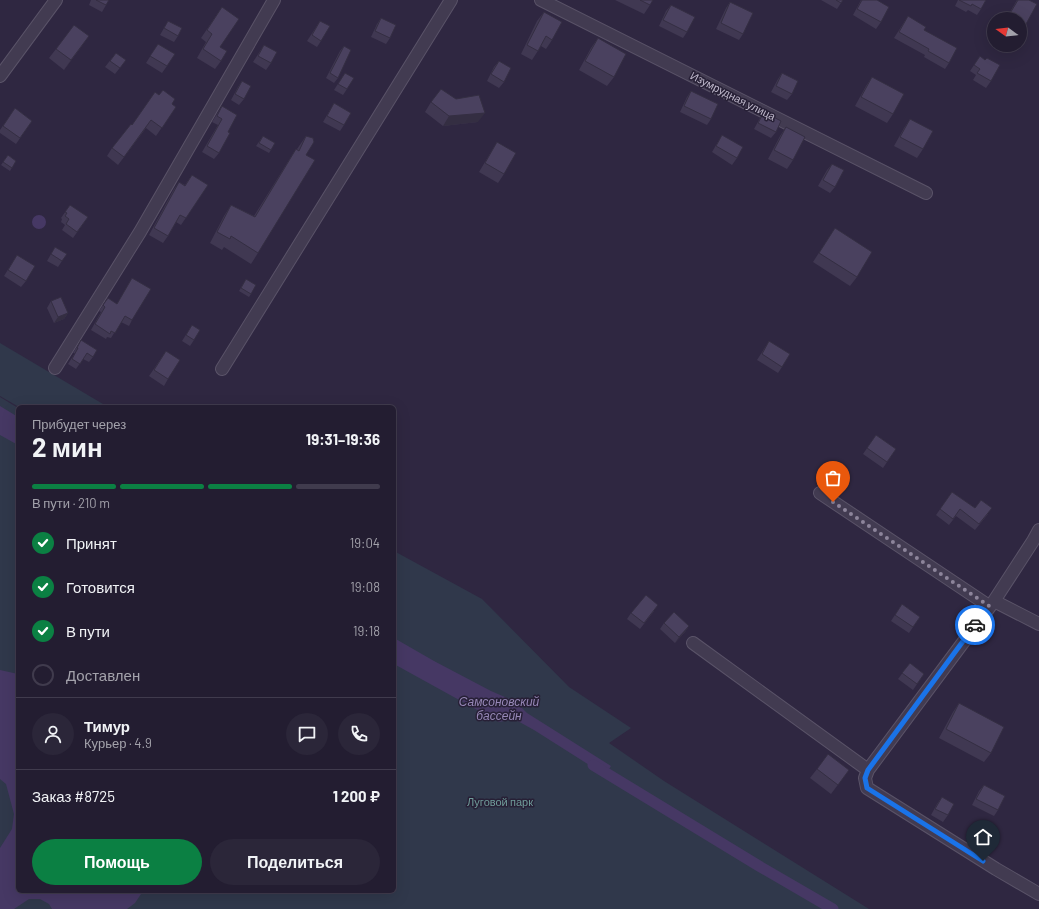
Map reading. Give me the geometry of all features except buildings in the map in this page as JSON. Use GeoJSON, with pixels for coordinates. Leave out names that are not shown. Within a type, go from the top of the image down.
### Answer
{"type":"FeatureCollection","features":[{"type":"Feature","properties":{"kind":"street"},"geometry":{"type":"LineString","coordinates":[[0,76],[56,0]]}},
{"type":"Feature","properties":{"kind":"street"},"geometry":{"type":"LineString","coordinates":[[55,368],[140,232],[274,0]]}},
{"type":"Feature","properties":{"kind":"street"},"geometry":{"type":"LineString","coordinates":[[222,369],[451,0]]}},
{"type":"Feature","properties":{"kind":"street","name":"Изумрудная улица"},"geometry":{"type":"LineString","coordinates":[[541,0],[926,193]]}},
{"type":"Feature","properties":{"kind":"street"},"geometry":{"type":"LineString","coordinates":[[820,493],[991,603],[1039,624]]}},
{"type":"Feature","properties":{"kind":"street"},"geometry":{"type":"LineString","coordinates":[[1039,530],[1034,541],[991,603],[868,770],[865,778],[867,788],[1039,894]]}},
{"type":"Feature","properties":{"kind":"street"},"geometry":{"type":"LineString","coordinates":[[693,643],[868,770]]}},
{"type":"Feature","properties":{"kind":"green space"},"geometry":{"type":"Polygon","coordinates":[[[0,343],[105,405],[16,405],[0,396],[0,343]]]}},
{"type":"Feature","properties":{"kind":"green space","name":"Луговой парк"},"geometry":{"type":"Polygon","coordinates":[[[0,397],[16,407],[16,893],[396,893],[396,552],[482,599],[569,687],[631,728],[609,743],[664,781],[869,909],[0,909],[0,397]]]}},
{"type":"Feature","properties":{"kind":"water"},"geometry":{"type":"Polygon","coordinates":[[[39,215],[44,217],[46,222],[44,227],[39,229],[34,227],[32,222],[34,217],[39,215]]]}},
{"type":"Feature","properties":{"kind":"water"},"geometry":{"type":"Polygon","coordinates":[[[0,406],[16,416],[16,444],[0,435],[0,406]]]}},
{"type":"Feature","properties":{"kind":"water","name":"Самсоновский бассейн"},"geometry":{"type":"Polygon","coordinates":[[[396,639],[491,691],[516,702],[527,713],[611,766],[605,775],[514,719],[499,722],[396,665],[396,639]]]}},
{"type":"Feature","properties":{"kind":"water"},"geometry":{"type":"Polygon","coordinates":[[[0,670],[16,674],[16,893],[142,893],[135,903],[127,909],[52,909],[49,904],[40,899],[29,899],[14,909],[0,909],[0,848],[12,829],[14,814],[6,784],[0,779],[0,670]]]}},
{"type":"Feature","properties":{"kind":"waterway"},"geometry":{"type":"LineString","coordinates":[[593,765],[759,866],[833,909]]}},
{"type":"Feature","properties":{"kind":"way so far"},"geometry":{"type":"LineString","coordinates":[[833,502],[989,606],[975,625]]}},
{"type":"Feature","properties":{"kind":"route"},"geometry":{"type":"LineString","coordinates":[[975,625],[868,770],[865,778],[867,788],[983,861]]}}]}
